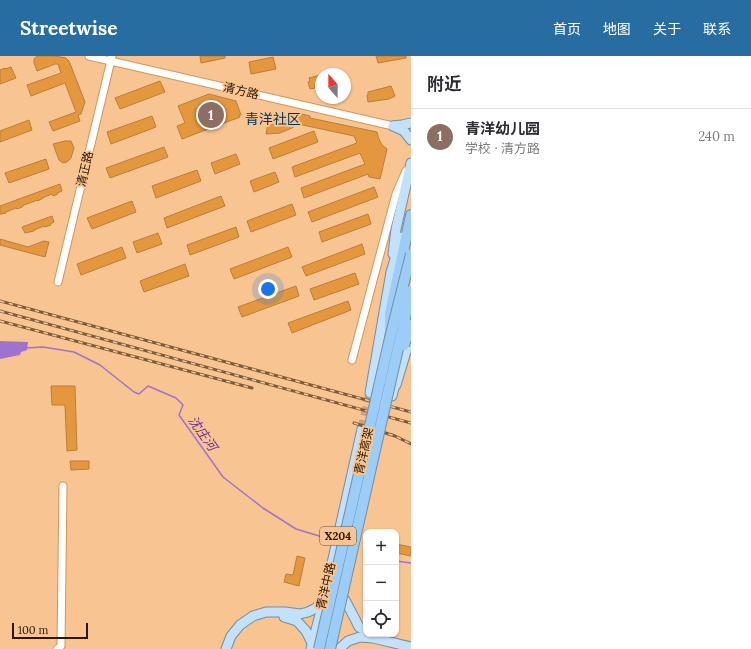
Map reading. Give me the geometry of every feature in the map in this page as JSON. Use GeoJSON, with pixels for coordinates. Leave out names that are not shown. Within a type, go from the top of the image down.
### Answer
{"type":"FeatureCollection","features":[{"type":"Feature","properties":{"kind":"highway"},"geometry":{"type":"LineString","coordinates":[[390,338],[390,312],[411,215]]}},
{"type":"Feature","properties":{"kind":"highway","name":"青洋高架"},"geometry":{"type":"LineString","coordinates":[[314,647],[411,254]]}},
{"type":"Feature","properties":{"kind":"highway","name":"青洋高架"},"geometry":{"type":"LineString","coordinates":[[330,649],[390,395],[411,291]]}},
{"type":"Feature","properties":{"kind":"highway"},"geometry":{"type":"LineString","coordinates":[[390,395],[411,325]]}},
{"type":"Feature","properties":{"kind":"main road"},"geometry":{"type":"LineString","coordinates":[[393,126],[411,123]]}},
{"type":"Feature","properties":{"kind":"main road"},"geometry":{"type":"LineString","coordinates":[[393,126],[404,131],[411,140]]}},
{"type":"Feature","properties":{"kind":"main road"},"geometry":{"type":"LineString","coordinates":[[370,393],[392,272],[396,229],[411,163]]}},
{"type":"Feature","properties":{"kind":"main road"},"geometry":{"type":"LineString","coordinates":[[392,272],[411,209]]}},
{"type":"Feature","properties":{"kind":"main road"},"geometry":{"type":"LineString","coordinates":[[390,395],[411,307]]}},
{"type":"Feature","properties":{"kind":"main road"},"geometry":{"type":"LineString","coordinates":[[390,395],[411,335]]}},
{"type":"Feature","properties":{"kind":"main road","name":"青洋中路"},"geometry":{"type":"LineString","coordinates":[[314,647],[362,429]]}},
{"type":"Feature","properties":{"kind":"main road","name":"青洋中路"},"geometry":{"type":"LineString","coordinates":[[334,649],[382,439]]}},
{"type":"Feature","properties":{"kind":"main road"},"geometry":{"type":"LineString","coordinates":[[226,649],[231,636],[240,625],[253,616],[266,612],[300,614],[316,608],[324,599]]}},
{"type":"Feature","properties":{"kind":"main road"},"geometry":{"type":"LineString","coordinates":[[345,600],[359,627],[363,629]]}},
{"type":"Feature","properties":{"kind":"main road"},"geometry":{"type":"LineString","coordinates":[[232,649],[234,641],[244,629],[257,620],[272,616],[296,620],[306,631],[314,647]]}},
{"type":"Feature","properties":{"kind":"main road"},"geometry":{"type":"LineString","coordinates":[[338,649],[348,641],[360,637],[373,638],[411,647]]}},
{"type":"Feature","properties":{"kind":"main road"},"geometry":{"type":"LineString","coordinates":[[388,637],[411,642]]}},
{"type":"Feature","properties":{"kind":"street","name":"清方路"},"geometry":{"type":"LineString","coordinates":[[89,56],[111,59],[393,126]]}},
{"type":"Feature","properties":{"kind":"street","name":"清正路"},"geometry":{"type":"LineString","coordinates":[[58,282],[111,59]]}},
{"type":"Feature","properties":{"kind":"street"},"geometry":{"type":"LineString","coordinates":[[352,360],[396,194],[411,163]]}},
{"type":"Feature","properties":{"kind":"street"},"geometry":{"type":"LineString","coordinates":[[57,649],[61,646],[63,486]]}},
{"type":"Feature","properties":{"kind":"shaded area"},"geometry":{"type":"Polygon","coordinates":[[[0,341],[28,342],[27,350],[21,352],[20,355],[0,359],[0,341]]]}},
{"type":"Feature","properties":{"kind":"building"},"geometry":{"type":"Polygon","coordinates":[[[37,56],[55,56],[66,58],[69,61],[85,102],[81,114],[78,115],[80,121],[53,131],[49,122],[76,112],[65,83],[31,96],[27,85],[61,73],[58,64],[37,71],[34,59],[37,56]]]}},
{"type":"Feature","properties":{"kind":"building"},"geometry":{"type":"Polygon","coordinates":[[[200,56],[225,56],[225,58],[201,63],[200,56]]]}},
{"type":"Feature","properties":{"kind":"building"},"geometry":{"type":"Polygon","coordinates":[[[376,56],[406,56],[406,58],[378,63],[376,56]]]}},
{"type":"Feature","properties":{"kind":"building"},"geometry":{"type":"Polygon","coordinates":[[[273,57],[276,69],[251,74],[249,62],[273,57]]]}},
{"type":"Feature","properties":{"kind":"building"},"geometry":{"type":"Polygon","coordinates":[[[11,67],[16,78],[0,84],[0,70],[11,67]]]}},
{"type":"Feature","properties":{"kind":"building"},"geometry":{"type":"Polygon","coordinates":[[[315,76],[315,88],[310,89],[308,82],[310,81],[309,78],[315,76]]]}},
{"type":"Feature","properties":{"kind":"building"},"geometry":{"type":"Polygon","coordinates":[[[160,81],[165,92],[120,109],[115,98],[160,81]]]}},
{"type":"Feature","properties":{"kind":"building"},"geometry":{"type":"Polygon","coordinates":[[[391,86],[395,96],[389,99],[368,102],[368,92],[391,86]]]}},
{"type":"Feature","properties":{"kind":"building"},"geometry":{"type":"Polygon","coordinates":[[[209,94],[236,101],[241,115],[239,115],[240,117],[182,139],[177,126],[185,123],[178,106],[209,94]],[[215,102],[195,109],[199,118],[218,110],[215,102]]]}},
{"type":"Feature","properties":{"kind":"building"},"geometry":{"type":"Polygon","coordinates":[[[293,112],[310,116],[310,118],[377,132],[382,145],[387,149],[380,179],[369,177],[368,174],[304,198],[301,188],[365,164],[360,153],[295,177],[292,167],[357,143],[354,136],[298,124],[280,133],[266,134],[268,122],[279,121],[293,112]]]}},
{"type":"Feature","properties":{"kind":"building"},"geometry":{"type":"Polygon","coordinates":[[[152,116],[156,127],[111,144],[107,132],[152,116]]]}},
{"type":"Feature","properties":{"kind":"building"},"geometry":{"type":"Polygon","coordinates":[[[29,120],[32,130],[0,142],[0,131],[29,120]]]}},
{"type":"Feature","properties":{"kind":"building"},"geometry":{"type":"Polygon","coordinates":[[[314,131],[318,142],[273,159],[269,148],[314,131]]]}},
{"type":"Feature","properties":{"kind":"building"},"geometry":{"type":"Polygon","coordinates":[[[71,141],[74,148],[71,158],[67,162],[63,163],[59,160],[53,144],[71,141]]]}},
{"type":"Feature","properties":{"kind":"building"},"geometry":{"type":"Polygon","coordinates":[[[164,147],[168,157],[110,178],[106,168],[164,147]]]}},
{"type":"Feature","properties":{"kind":"building"},"geometry":{"type":"Polygon","coordinates":[[[236,154],[240,164],[215,174],[211,163],[236,154]]]}},
{"type":"Feature","properties":{"kind":"building"},"geometry":{"type":"Polygon","coordinates":[[[46,159],[49,169],[9,183],[5,173],[46,159]]]}},
{"type":"Feature","properties":{"kind":"building"},"geometry":{"type":"Polygon","coordinates":[[[197,170],[201,181],[156,198],[152,186],[197,170]]]}},
{"type":"Feature","properties":{"kind":"building"},"geometry":{"type":"Polygon","coordinates":[[[275,172],[279,182],[254,192],[250,181],[275,172]]]}},
{"type":"Feature","properties":{"kind":"building"},"geometry":{"type":"Polygon","coordinates":[[[60,184],[62,191],[57,193],[58,194],[53,196],[52,194],[17,209],[16,208],[0,214],[0,206],[60,184]]]}},
{"type":"Feature","properties":{"kind":"building"},"geometry":{"type":"Polygon","coordinates":[[[374,187],[378,197],[312,222],[308,212],[374,187]]]}},
{"type":"Feature","properties":{"kind":"building"},"geometry":{"type":"Polygon","coordinates":[[[221,196],[225,206],[167,228],[164,218],[221,196]]]}},
{"type":"Feature","properties":{"kind":"building"},"geometry":{"type":"Polygon","coordinates":[[[132,201],[136,212],[92,229],[87,218],[132,201]]]}},
{"type":"Feature","properties":{"kind":"building"},"geometry":{"type":"Polygon","coordinates":[[[292,204],[296,215],[251,232],[247,221],[292,204]]]}},
{"type":"Feature","properties":{"kind":"building"},"geometry":{"type":"Polygon","coordinates":[[[368,214],[371,224],[322,242],[319,232],[368,214]]]}},
{"type":"Feature","properties":{"kind":"building"},"geometry":{"type":"Polygon","coordinates":[[[52,216],[54,222],[50,224],[51,225],[25,233],[22,227],[52,216]]]}},
{"type":"Feature","properties":{"kind":"building"},"geometry":{"type":"Polygon","coordinates":[[[236,227],[239,237],[190,255],[187,245],[236,227]]]}},
{"type":"Feature","properties":{"kind":"building"},"geometry":{"type":"Polygon","coordinates":[[[158,233],[162,244],[137,253],[133,242],[158,233]]]}},
{"type":"Feature","properties":{"kind":"building"},"geometry":{"type":"Polygon","coordinates":[[[0,239],[28,247],[44,241],[49,242],[45,257],[0,245],[0,239]]]}},
{"type":"Feature","properties":{"kind":"building"},"geometry":{"type":"Polygon","coordinates":[[[362,244],[365,254],[306,276],[302,267],[362,244]]]}},
{"type":"Feature","properties":{"kind":"building"},"geometry":{"type":"Polygon","coordinates":[[[122,247],[126,258],[81,275],[77,264],[122,247]]]}},
{"type":"Feature","properties":{"kind":"building"},"geometry":{"type":"Polygon","coordinates":[[[288,247],[292,257],[234,279],[230,269],[288,247]]]}},
{"type":"Feature","properties":{"kind":"building"},"geometry":{"type":"Polygon","coordinates":[[[185,264],[189,276],[144,292],[140,281],[185,264]]]}},
{"type":"Feature","properties":{"kind":"building"},"geometry":{"type":"Polygon","coordinates":[[[355,273],[359,284],[314,300],[310,289],[355,273]]]}},
{"type":"Feature","properties":{"kind":"building"},"geometry":{"type":"Polygon","coordinates":[[[296,286],[299,296],[242,317],[238,307],[296,286]]]}},
{"type":"Feature","properties":{"kind":"building"},"geometry":{"type":"Polygon","coordinates":[[[348,301],[351,310],[292,333],[288,323],[348,301]]]}},
{"type":"Feature","properties":{"kind":"building"},"geometry":{"type":"Polygon","coordinates":[[[51,386],[75,386],[77,450],[67,451],[65,405],[52,405],[51,386]]]}},
{"type":"Feature","properties":{"kind":"building"},"geometry":{"type":"Polygon","coordinates":[[[70,461],[89,461],[89,469],[71,470],[70,461]]]}},
{"type":"Feature","properties":{"kind":"building"},"geometry":{"type":"Polygon","coordinates":[[[399,545],[411,547],[411,556],[399,554],[399,545]]]}},
{"type":"Feature","properties":{"kind":"building"},"geometry":{"type":"Polygon","coordinates":[[[297,556],[305,558],[299,586],[284,582],[286,574],[293,575],[297,556]]]}},
{"type":"Feature","properties":{"kind":"waterway","name":"沈庄河"},"geometry":{"type":"LineString","coordinates":[[26,348],[43,347],[74,352],[100,365],[134,392],[139,394],[148,386],[176,398],[183,405],[179,415],[223,477],[263,508],[296,529],[329,539]]}},
{"type":"Feature","properties":{"kind":"waterway","name":"沈庄河"},"geometry":{"type":"LineString","coordinates":[[399,561],[411,563]]}},
{"type":"Feature","properties":{"kind":"tunnel"},"geometry":{"type":"LineString","coordinates":[[362,429],[370,393]]}},
{"type":"Feature","properties":{"kind":"railway"},"geometry":{"type":"LineString","coordinates":[[0,301],[411,412]]}},
{"type":"Feature","properties":{"kind":"railway"},"geometry":{"type":"LineString","coordinates":[[0,311],[411,423]]}},
{"type":"Feature","properties":{"kind":"railway"},"geometry":{"type":"LineString","coordinates":[[0,321],[252,388]]}},
{"type":"Feature","properties":{"kind":"railway"},"geometry":{"type":"LineString","coordinates":[[354,423],[395,436],[411,444]]}},
{"type":"Feature","properties":{"kind":"place","name":"青洋幼儿园"},"geometry":{"type":"Point","coordinates":[211,115]}},
{"type":"Feature","properties":{"kind":"district","name":"青洋社区"},"geometry":{"type":"Point","coordinates":[273,119]}}]}
